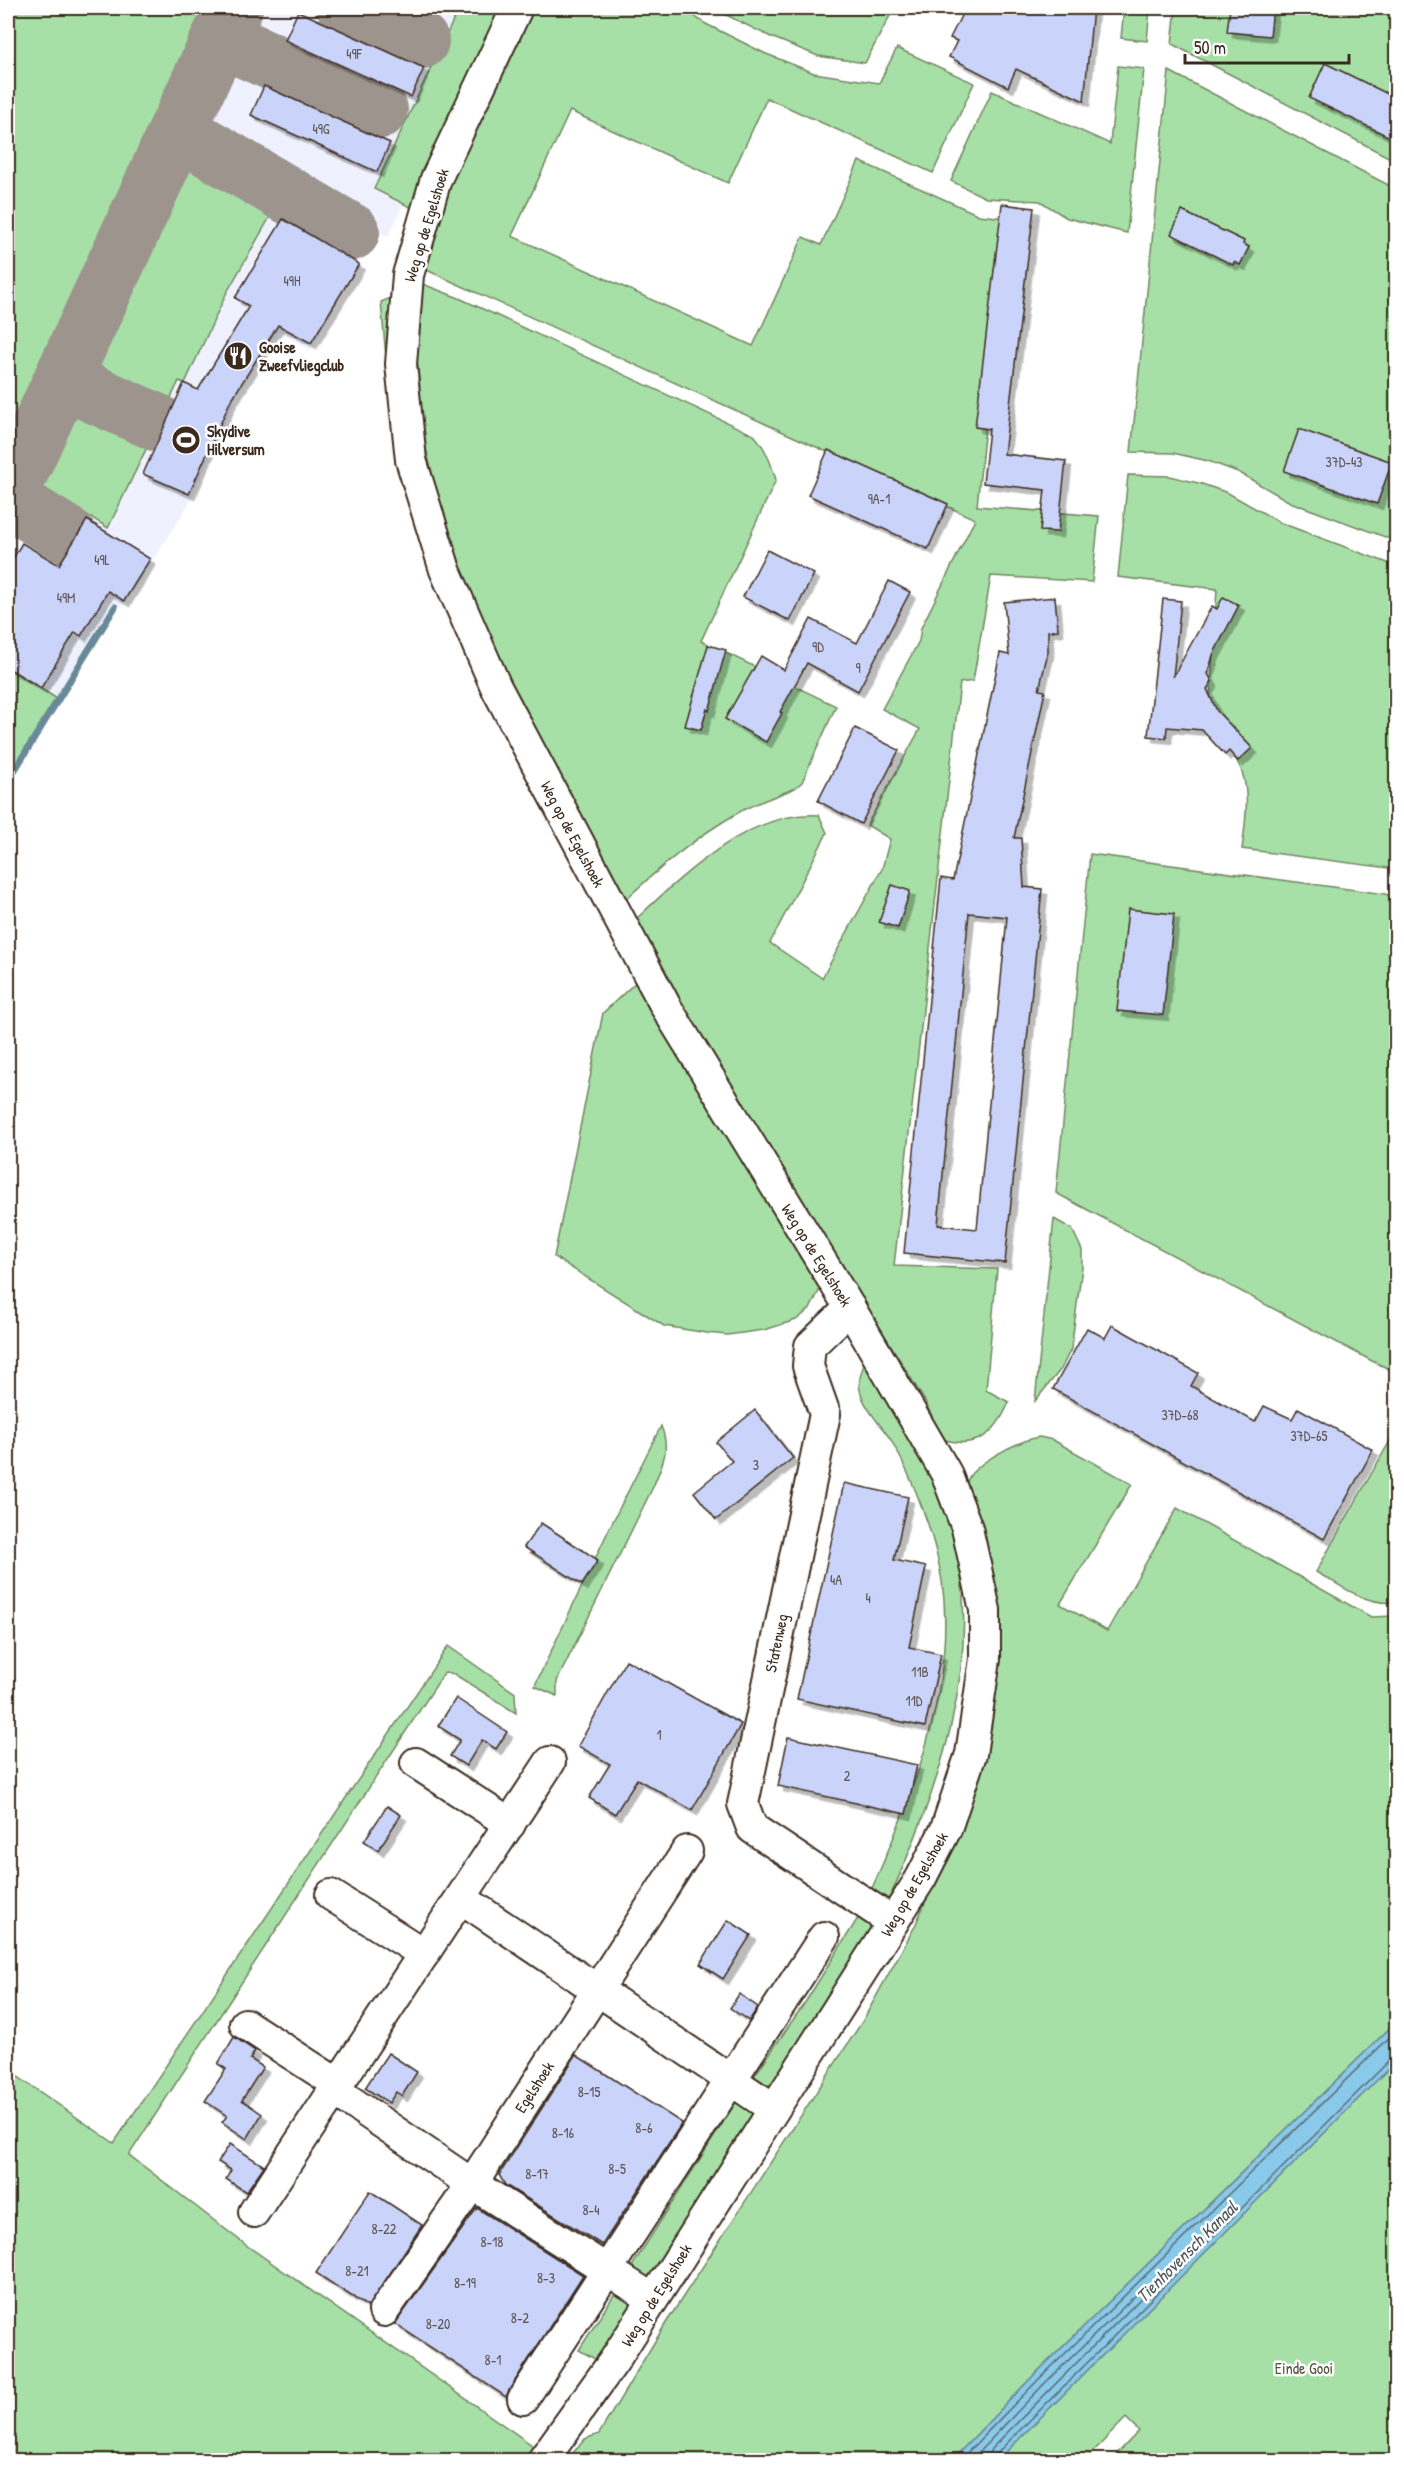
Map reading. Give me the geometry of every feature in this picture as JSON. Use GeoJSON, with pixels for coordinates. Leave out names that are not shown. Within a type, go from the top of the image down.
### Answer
{"type":"FeatureCollection","features":[{"type":"Feature","properties":{"kind":"street","name":"Weg op de Egelshoek"},"geometry":{"type":"LineString","coordinates":[[517,8],[436,179],[408,275],[401,364],[411,460],[445,570],[496,687],[666,1007],[850,1308],[946,1473],[967,1528],[986,1610],[986,1659],[971,1754],[946,1829],[921,1878],[614,2361],[543,2460]]}},
{"type":"Feature","properties":{"kind":"street","name":"Statenweg"},"geometry":{"type":"LineString","coordinates":[[850,1308],[810,1346],[808,1366],[825,1413],[743,1804],[752,1828],[893,1922]]}},
{"type":"Feature","properties":{"kind":"street"},"geometry":{"type":"LineString","coordinates":[[254,2212],[550,1762]]}},
{"type":"Feature","properties":{"kind":"street"},"geometry":{"type":"LineString","coordinates":[[416,1763],[510,1824]]}},
{"type":"Feature","properties":{"kind":"street","name":"Egelshoek"},"geometry":{"type":"LineString","coordinates":[[384,2311],[472,2184],[687,1851]]}},
{"type":"Feature","properties":{"kind":"street"},"geometry":{"type":"LineString","coordinates":[[331,1895],[424,1954]]}},
{"type":"Feature","properties":{"kind":"street"},"geometry":{"type":"LineString","coordinates":[[461,1898],[774,2109]]}},
{"type":"Feature","properties":{"kind":"street"},"geometry":{"type":"LineString","coordinates":[[523,2399],[824,1937]]}},
{"type":"Feature","properties":{"kind":"street"},"geometry":{"type":"LineString","coordinates":[[245,2024],[472,2184],[653,2299]]}},
{"type":"Feature","properties":{"kind":"shaded area"},"geometry":{"type":"Polygon","coordinates":[[[8,8],[464,8],[409,193],[388,237],[375,231],[311,350],[279,331],[238,393],[189,504],[124,605],[115,607],[8,781],[8,8]]]}},
{"type":"Feature","properties":{"kind":"green space"},"geometry":{"type":"Polygon","coordinates":[[[8,8],[226,8],[167,138],[278,203],[226,294],[185,383],[179,381],[108,528],[11,467],[8,473],[8,8]]]}},
{"type":"Feature","properties":{"kind":"green space"},"geometry":{"type":"Polygon","coordinates":[[[459,8],[506,8],[414,209],[374,189],[459,8]]]}},
{"type":"Feature","properties":{"kind":"green space"},"geometry":{"type":"Polygon","coordinates":[[[529,8],[682,8],[706,24],[764,53],[814,73],[879,83],[897,48],[974,83],[933,173],[767,98],[728,183],[570,111],[512,236],[753,346],[803,237],[821,245],[859,161],[979,215],[1006,218],[977,506],[1099,516],[1092,582],[991,576],[973,681],[960,683],[894,1266],[997,1269],[986,1390],[1009,1402],[998,1423],[984,1437],[975,1441],[954,1442],[942,1439],[925,1401],[672,988],[634,921],[695,866],[742,834],[767,823],[793,816],[819,815],[827,833],[770,943],[822,978],[882,869],[890,839],[867,825],[920,729],[882,709],[919,641],[921,628],[975,519],[420,267],[446,181],[529,8]]]}},
{"type":"Feature","properties":{"kind":"green space"},"geometry":{"type":"Polygon","coordinates":[[[712,8],[894,8],[865,63],[818,56],[771,37],[712,8]]]}},
{"type":"Feature","properties":{"kind":"green space"},"geometry":{"type":"Polygon","coordinates":[[[1124,8],[1150,8],[1147,41],[1121,38],[1124,8]]]}},
{"type":"Feature","properties":{"kind":"green space"},"geometry":{"type":"Polygon","coordinates":[[[1176,8],[1396,8],[1396,161],[1172,44],[1176,8]]]}},
{"type":"Feature","properties":{"kind":"green space"},"geometry":{"type":"Polygon","coordinates":[[[1118,66],[1144,69],[1127,233],[1067,218],[1040,201],[986,198],[951,181],[992,91],[1110,144],[1118,66]]]}},
{"type":"Feature","properties":{"kind":"green space"},"geometry":{"type":"Polygon","coordinates":[[[1169,71],[1396,189],[1396,541],[1290,502],[1238,472],[1208,461],[1173,453],[1131,452],[1169,71]]]}},
{"type":"Feature","properties":{"kind":"green space"},"geometry":{"type":"Polygon","coordinates":[[[420,283],[459,298],[754,435],[765,450],[776,480],[701,641],[836,706],[802,782],[795,788],[743,810],[706,833],[663,866],[623,902],[532,732],[462,570],[436,489],[424,441],[417,358],[420,283]]]}},
{"type":"Feature","properties":{"kind":"green space"},"geometry":{"type":"Polygon","coordinates":[[[393,297],[394,445],[381,302],[393,297]]]}},
{"type":"Feature","properties":{"kind":"green space"},"geometry":{"type":"Polygon","coordinates":[[[1128,475],[1170,476],[1202,484],[1228,493],[1281,523],[1396,566],[1396,869],[1242,849],[1246,800],[1243,775],[1232,754],[1208,732],[1217,589],[1118,577],[1128,475]]]}},
{"type":"Feature","properties":{"kind":"green space"},"geometry":{"type":"Polygon","coordinates":[[[8,668],[59,700],[8,781],[8,668]]]}},
{"type":"Feature","properties":{"kind":"green space"},"geometry":{"type":"Polygon","coordinates":[[[1090,854],[1385,894],[1396,898],[1396,1372],[1056,1193],[1090,854]]]}},
{"type":"Feature","properties":{"kind":"green space"},"geometry":{"type":"Polygon","coordinates":[[[638,980],[821,1287],[810,1309],[796,1320],[764,1330],[727,1335],[664,1326],[554,1257],[603,1013],[638,980]]]}},
{"type":"Feature","properties":{"kind":"green space"},"geometry":{"type":"Polygon","coordinates":[[[1054,1219],[1072,1229],[1082,1250],[1082,1267],[1071,1349],[1061,1369],[1035,1401],[1054,1219]]]}},
{"type":"Feature","properties":{"kind":"green space"},"geometry":{"type":"Polygon","coordinates":[[[867,1359],[928,1468],[947,1514],[954,1538],[962,1585],[964,1633],[960,1680],[951,1726],[938,1773],[905,1863],[886,1906],[869,1895],[915,1782],[927,1742],[937,1702],[943,1661],[945,1621],[939,1563],[922,1509],[900,1456],[862,1397],[861,1374],[867,1359]]]}},
{"type":"Feature","properties":{"kind":"green space"},"geometry":{"type":"Polygon","coordinates":[[[661,1426],[665,1450],[653,1487],[557,1681],[557,1696],[535,1686],[536,1683],[661,1426]]]}},
{"type":"Feature","properties":{"kind":"green space"},"geometry":{"type":"Polygon","coordinates":[[[1396,1430],[1396,1602],[1374,1601],[1354,1594],[1316,1572],[1396,1430]]]}},
{"type":"Feature","properties":{"kind":"green space"},"geometry":{"type":"Polygon","coordinates":[[[1039,1437],[1053,1440],[1132,1484],[1060,1604],[1107,1631],[1177,1508],[1371,1617],[1396,1616],[1396,2022],[1035,2374],[952,2460],[567,2460],[585,2439],[599,2434],[666,2323],[862,2022],[915,1926],[942,1863],[994,1594],[989,1556],[964,1490],[971,1475],[985,1462],[1013,1446],[1039,1437]]]}},
{"type":"Feature","properties":{"kind":"green space"},"geometry":{"type":"Polygon","coordinates":[[[448,1646],[515,1693],[516,1713],[454,1674],[444,1673],[129,2155],[246,2245],[539,2450],[532,2460],[8,2460],[8,2070],[114,2143],[448,1646]]]}},
{"type":"Feature","properties":{"kind":"green space"},"geometry":{"type":"Polygon","coordinates":[[[858,1918],[874,1927],[770,2100],[748,2085],[806,2001],[858,1918]]]}},
{"type":"Feature","properties":{"kind":"green space","name":"Einde Gooi"},"geometry":{"type":"Polygon","coordinates":[[[1396,2061],[1396,2460],[1111,2460],[1139,2431],[1126,2418],[1085,2460],[998,2460],[1396,2061]]]}},
{"type":"Feature","properties":{"kind":"green space"},"geometry":{"type":"Polygon","coordinates":[[[736,2102],[759,2118],[602,2363],[579,2350],[736,2102]]]}},
{"type":"Feature","properties":{"kind":"water","name":"Tienhovensch Kanaal"},"geometry":{"type":"Polygon","coordinates":[[[1396,2022],[1396,2061],[998,2460],[952,2460],[1035,2374],[1396,2022]]]}},
{"type":"Feature","properties":{"kind":"building"},"geometry":{"type":"Polygon","coordinates":[[[965,8],[1093,8],[1084,101],[1016,69],[1008,87],[949,57],[957,41],[950,38],[965,8]]]}},
{"type":"Feature","properties":{"kind":"building"},"geometry":{"type":"Polygon","coordinates":[[[1230,8],[1273,8],[1270,36],[1227,32],[1230,8]]]}},
{"type":"Feature","properties":{"kind":"building"},"geometry":{"type":"Polygon","coordinates":[[[298,11],[424,68],[411,97],[285,40],[298,11]]]}},
{"type":"Feature","properties":{"kind":"building"},"geometry":{"type":"Polygon","coordinates":[[[1325,63],[1396,98],[1396,140],[1309,98],[1325,63]]]}},
{"type":"Feature","properties":{"kind":"building"},"geometry":{"type":"Polygon","coordinates":[[[264,86],[390,143],[377,172],[251,115],[264,86]]]}},
{"type":"Feature","properties":{"kind":"building"},"geometry":{"type":"Polygon","coordinates":[[[1002,204],[1034,208],[1004,454],[1066,461],[1058,532],[1040,531],[1045,490],[983,483],[989,429],[975,427],[1002,204]]]}},
{"type":"Feature","properties":{"kind":"building"},"geometry":{"type":"Polygon","coordinates":[[[1182,211],[1244,241],[1243,244],[1249,247],[1240,265],[1234,262],[1233,265],[1171,234],[1182,211]]]}},
{"type":"Feature","properties":{"kind":"building"},"geometry":{"type":"Polygon","coordinates":[[[283,219],[359,264],[311,343],[278,325],[230,402],[189,494],[143,474],[184,383],[198,390],[249,306],[235,298],[283,219]]]}},
{"type":"Feature","properties":{"kind":"building"},"geometry":{"type":"Polygon","coordinates":[[[1299,429],[1392,462],[1377,504],[1284,471],[1299,429]]]}},
{"type":"Feature","properties":{"kind":"building"},"geometry":{"type":"Polygon","coordinates":[[[828,450],[948,504],[928,549],[808,495],[828,450]]]}},
{"type":"Feature","properties":{"kind":"building"},"geometry":{"type":"Polygon","coordinates":[[[87,520],[150,559],[124,601],[108,591],[81,636],[75,632],[41,688],[8,668],[8,567],[22,543],[59,565],[87,520]]]}},
{"type":"Feature","properties":{"kind":"building"},"geometry":{"type":"Polygon","coordinates":[[[767,550],[814,574],[790,621],[743,597],[767,550]]]}},
{"type":"Feature","properties":{"kind":"building"},"geometry":{"type":"Polygon","coordinates":[[[889,581],[910,592],[858,691],[807,663],[766,742],[725,719],[761,656],[784,670],[811,619],[857,643],[889,581]]]}},
{"type":"Feature","properties":{"kind":"building"},"geometry":{"type":"Polygon","coordinates":[[[1055,597],[1058,630],[1048,631],[1048,652],[1039,690],[1045,691],[1014,838],[1021,838],[1024,887],[1042,889],[1005,1263],[904,1253],[941,878],[953,880],[1000,653],[1009,655],[1004,602],[1055,597]],[[969,913],[938,1225],[977,1229],[1007,917],[969,913]]]}},
{"type":"Feature","properties":{"kind":"building"},"geometry":{"type":"Polygon","coordinates":[[[1223,597],[1239,605],[1213,655],[1208,674],[1212,681],[1207,689],[1217,711],[1252,748],[1238,761],[1229,751],[1225,755],[1202,730],[1167,727],[1166,738],[1148,736],[1163,599],[1181,601],[1173,677],[1212,606],[1217,609],[1223,597]]]}},
{"type":"Feature","properties":{"kind":"building"},"geometry":{"type":"Polygon","coordinates":[[[708,645],[726,650],[709,711],[707,709],[701,730],[685,726],[708,645]]]}},
{"type":"Feature","properties":{"kind":"building"},"geometry":{"type":"Polygon","coordinates":[[[855,728],[899,750],[861,824],[818,801],[855,728]]]}},
{"type":"Feature","properties":{"kind":"building"},"geometry":{"type":"Polygon","coordinates":[[[892,885],[910,891],[898,928],[879,922],[892,885]]]}},
{"type":"Feature","properties":{"kind":"building"},"geometry":{"type":"Polygon","coordinates":[[[1128,909],[1174,914],[1163,1015],[1117,1011],[1128,909]]]}},
{"type":"Feature","properties":{"kind":"building"},"geometry":{"type":"Polygon","coordinates":[[[1112,1325],[1198,1373],[1191,1386],[1255,1422],[1264,1406],[1292,1419],[1298,1408],[1373,1450],[1324,1539],[1053,1389],[1087,1328],[1105,1338],[1112,1325]]]}},
{"type":"Feature","properties":{"kind":"building"},"geometry":{"type":"Polygon","coordinates":[[[755,1410],[793,1458],[716,1520],[694,1492],[732,1461],[716,1442],[755,1410]]]}},
{"type":"Feature","properties":{"kind":"building"},"geometry":{"type":"Polygon","coordinates":[[[844,1483],[908,1497],[894,1560],[926,1567],[909,1647],[941,1654],[925,1727],[797,1699],[844,1483]]]}},
{"type":"Feature","properties":{"kind":"building"},"geometry":{"type":"Polygon","coordinates":[[[541,1523],[598,1560],[582,1585],[524,1547],[541,1523]]]}},
{"type":"Feature","properties":{"kind":"building"},"geometry":{"type":"Polygon","coordinates":[[[626,1660],[741,1724],[692,1810],[637,1779],[615,1814],[589,1798],[610,1764],[578,1746],[626,1660]]]}},
{"type":"Feature","properties":{"kind":"building"},"geometry":{"type":"Polygon","coordinates":[[[456,1698],[507,1732],[496,1749],[482,1740],[466,1766],[450,1756],[460,1740],[438,1726],[456,1698]]]}},
{"type":"Feature","properties":{"kind":"building"},"geometry":{"type":"Polygon","coordinates":[[[788,1737],[917,1765],[906,1814],[778,1786],[788,1737]]]}},
{"type":"Feature","properties":{"kind":"building"},"geometry":{"type":"Polygon","coordinates":[[[387,1806],[401,1815],[378,1850],[364,1841],[387,1806]]]}},
{"type":"Feature","properties":{"kind":"building"},"geometry":{"type":"Polygon","coordinates":[[[728,1920],[751,1935],[723,1979],[700,1964],[728,1920]]]}},
{"type":"Feature","properties":{"kind":"building"},"geometry":{"type":"Polygon","coordinates":[[[739,1994],[758,2007],[749,2021],[730,2008],[739,1994]]]}},
{"type":"Feature","properties":{"kind":"building"},"geometry":{"type":"Polygon","coordinates":[[[234,2037],[255,2051],[250,2059],[263,2067],[242,2100],[262,2114],[247,2139],[222,2122],[227,2116],[205,2101],[226,2069],[218,2064],[234,2037]]]}},
{"type":"Feature","properties":{"kind":"building"},"geometry":{"type":"Polygon","coordinates":[[[388,2053],[417,2072],[402,2096],[396,2092],[389,2103],[365,2088],[388,2053]]]}},
{"type":"Feature","properties":{"kind":"building"},"geometry":{"type":"Polygon","coordinates":[[[576,2055],[682,2123],[602,2245],[505,2185],[499,2175],[576,2055]]]}},
{"type":"Feature","properties":{"kind":"building"},"geometry":{"type":"Polygon","coordinates":[[[230,2144],[264,2166],[246,2192],[226,2179],[231,2170],[218,2162],[230,2144]]]}},
{"type":"Feature","properties":{"kind":"building"},"geometry":{"type":"Polygon","coordinates":[[[370,2191],[422,2225],[368,2307],[316,2273],[370,2191]]]}},
{"type":"Feature","properties":{"kind":"building"},"geometry":{"type":"Polygon","coordinates":[[[477,2208],[583,2275],[506,2397],[395,2324],[477,2208]]]}},
{"type":"Feature","properties":{"kind":"waterway"},"geometry":{"type":"LineString","coordinates":[[8,781],[115,607]]}},
{"type":"Feature","properties":{"kind":"taxiway"},"geometry":{"type":"LineString","coordinates":[[8,497],[234,8]]}},
{"type":"Feature","properties":{"kind":"taxiway"},"geometry":{"type":"LineString","coordinates":[[346,8],[420,41]]}},
{"type":"Feature","properties":{"kind":"taxiway"},"geometry":{"type":"LineString","coordinates":[[220,38],[379,110]]}},
{"type":"Feature","properties":{"kind":"taxiway"},"geometry":{"type":"LineString","coordinates":[[177,130],[351,232]]}},
{"type":"Feature","properties":{"kind":"taxiway"},"geometry":{"type":"LineString","coordinates":[[62,380],[158,423]]}},
{"type":"Feature","properties":{"kind":"taxiway"},"geometry":{"type":"LineString","coordinates":[[8,499],[67,535]]}},
{"type":"Feature","properties":{"kind":"place","name":"Gooise Zweefvliegclub"},"geometry":{"type":"Point","coordinates":[238,356]}},
{"type":"Feature","properties":{"kind":"place","name":"Skydive Hilversum"},"geometry":{"type":"Point","coordinates":[186,440]}}]}
